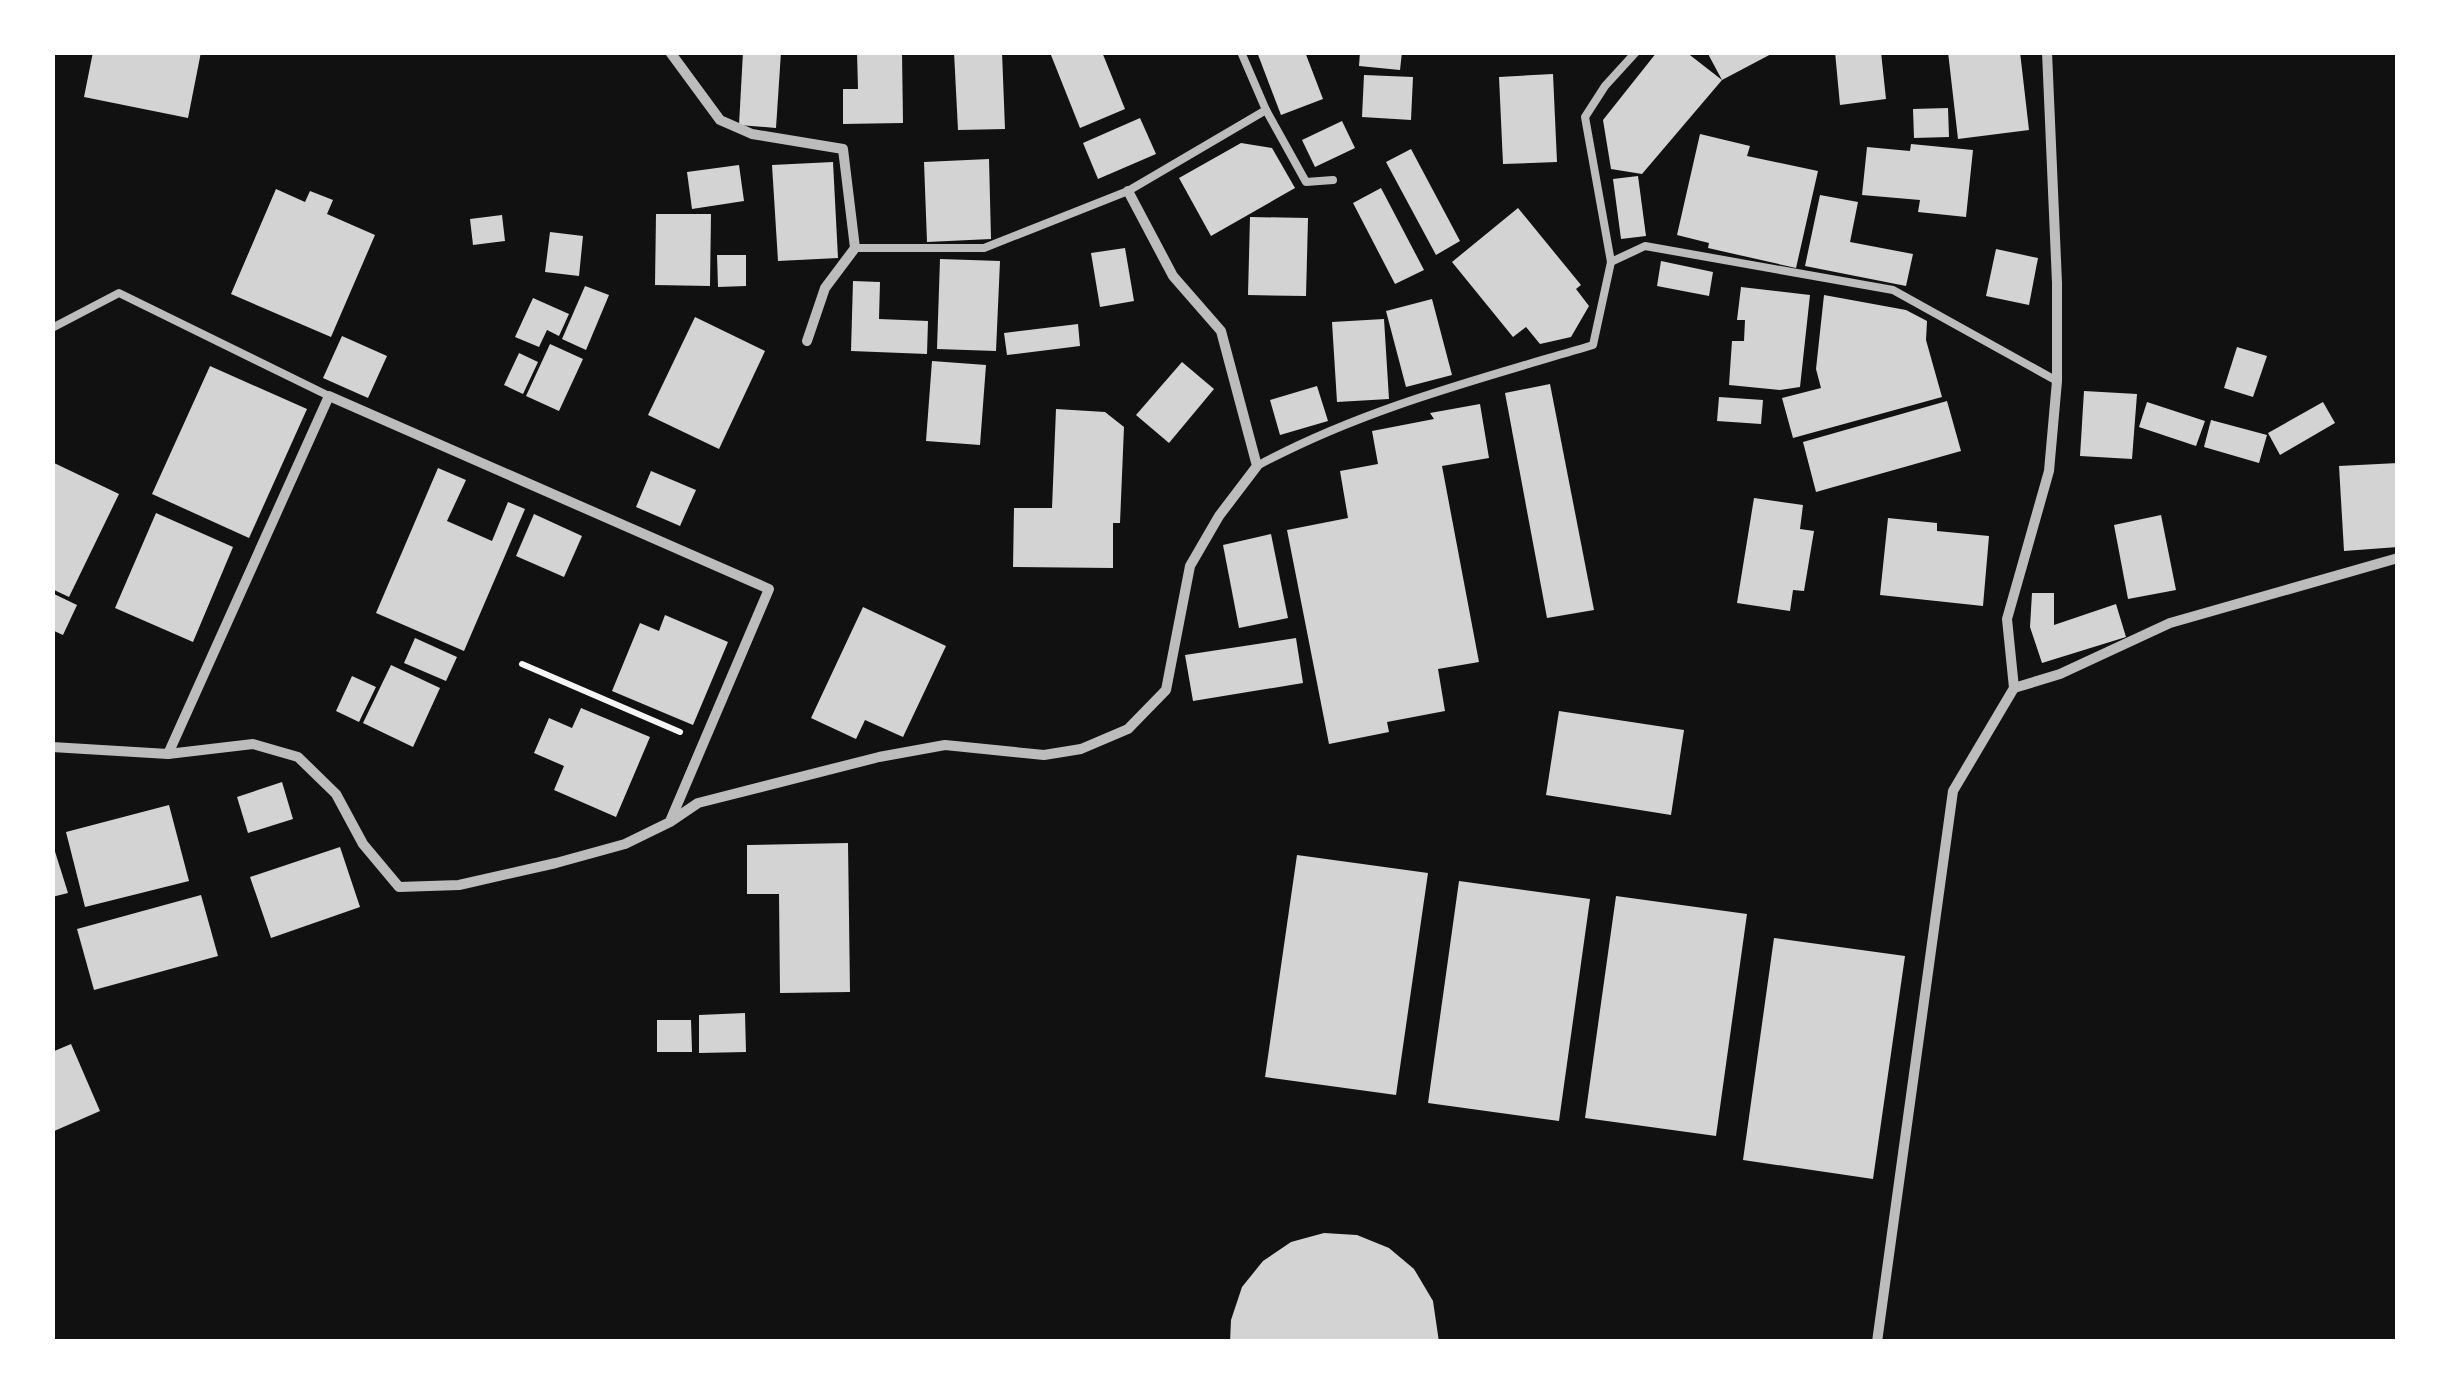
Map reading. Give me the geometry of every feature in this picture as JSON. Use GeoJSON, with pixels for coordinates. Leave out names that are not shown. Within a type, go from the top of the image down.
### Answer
{"type":"FeatureCollection","features":[{"type":"Feature","properties":{"kind":"street"},"geometry":{"type":"LineString","coordinates":[[670,52],[720,120],[752,134],[843,149],[855,248],[825,288],[806,341]]}},
{"type":"Feature","properties":{"kind":"street"},"geometry":{"type":"LineString","coordinates":[[1877,1342],[1953,790],[2014,688],[2007,618],[2049,471],[2057,381],[2057,265],[2047,52]]}},
{"type":"Feature","properties":{"kind":"street"},"geometry":{"type":"LineString","coordinates":[[52,747],[168,754],[253,744],[298,757],[336,794],[363,844],[400,887],[459,885],[556,864],[625,844],[698,804],[879,757],[945,745],[1044,756],[1081,749],[1128,729],[1166,690],[1190,566],[1219,516],[1257,466],[1221,331],[1173,276],[1128,190]]}},
{"type":"Feature","properties":{"kind":"street"},"geometry":{"type":"LineString","coordinates":[[168,754],[328,396],[769,589],[670,822]]}},
{"type":"Feature","properties":{"kind":"street"},"geometry":{"type":"LineString","coordinates":[[2014,688],[2060,674],[2170,623],[2398,558]]}},
{"type":"Feature","properties":{"kind":"lane"},"geometry":{"type":"LineString","coordinates":[[1241,52],[1266,110],[1306,182],[1333,180]]}},
{"type":"Feature","properties":{"kind":"lane"},"geometry":{"type":"LineString","coordinates":[[1257,466],[1293,446],[1422,396],[1593,345],[1611,262],[1585,117],[1636,52]]}},
{"type":"Feature","properties":{"kind":"lane"},"geometry":{"type":"LineString","coordinates":[[855,248],[984,248],[1128,190],[1266,110]]}},
{"type":"Feature","properties":{"kind":"lane"},"geometry":{"type":"LineString","coordinates":[[1611,262],[1645,246],[1894,290],[2057,381]]}},
{"type":"Feature","properties":{"kind":"lane"},"geometry":{"type":"LineString","coordinates":[[52,328],[119,293],[328,396]]}},
{"type":"Feature","properties":{"kind":"path"},"geometry":{"type":"LineString","coordinates":[[522,664],[704,742]]}},
{"type":"Feature","properties":{"kind":"building"},"geometry":{"type":"Polygon","coordinates":[[[93,52],[201,52],[188,118],[84,97],[93,52]]]}},
{"type":"Feature","properties":{"kind":"building"},"geometry":{"type":"Polygon","coordinates":[[[743,52],[781,52],[776,128],[739,125],[743,52]]]}},
{"type":"Feature","properties":{"kind":"building"},"geometry":{"type":"Polygon","coordinates":[[[857,52],[902,52],[903,123],[843,124],[843,89],[858,89],[857,52]]]}},
{"type":"Feature","properties":{"kind":"building"},"geometry":{"type":"Polygon","coordinates":[[[954,52],[1002,52],[1005,129],[958,130],[954,52]]]}},
{"type":"Feature","properties":{"kind":"building"},"geometry":{"type":"Polygon","coordinates":[[[1102,52],[1125,109],[1080,128],[1051,55],[1102,52]]]}},
{"type":"Feature","properties":{"kind":"building"},"geometry":{"type":"Polygon","coordinates":[[[1257,52],[1305,52],[1323,99],[1281,115],[1257,52]]]}},
{"type":"Feature","properties":{"kind":"building"},"geometry":{"type":"Polygon","coordinates":[[[1360,52],[1402,52],[1400,70],[1359,66],[1360,52]]]}},
{"type":"Feature","properties":{"kind":"building"},"geometry":{"type":"Polygon","coordinates":[[[1657,52],[1686,52],[1722,80],[1642,174],[1611,169],[1603,120],[1657,52]]]}},
{"type":"Feature","properties":{"kind":"building"},"geometry":{"type":"Polygon","coordinates":[[[1707,52],[1775,52],[1722,80],[1707,52]]]}},
{"type":"Feature","properties":{"kind":"building"},"geometry":{"type":"Polygon","coordinates":[[[1835,52],[1881,52],[1886,99],[1840,105],[1835,52]]]}},
{"type":"Feature","properties":{"kind":"building"},"geometry":{"type":"Polygon","coordinates":[[[1948,52],[2020,52],[2029,130],[1958,139],[1948,52]]]}},
{"type":"Feature","properties":{"kind":"building"},"geometry":{"type":"Polygon","coordinates":[[[1553,74],[1557,162],[1503,164],[1499,77],[1553,74]]]}},
{"type":"Feature","properties":{"kind":"building"},"geometry":{"type":"Polygon","coordinates":[[[1364,75],[1413,77],[1411,120],[1362,117],[1364,75]]]}},
{"type":"Feature","properties":{"kind":"building"},"geometry":{"type":"Polygon","coordinates":[[[1948,108],[1949,137],[1914,138],[1913,109],[1948,108]]]}},
{"type":"Feature","properties":{"kind":"building"},"geometry":{"type":"Polygon","coordinates":[[[1140,118],[1156,154],[1098,179],[1083,143],[1140,118]]]}},
{"type":"Feature","properties":{"kind":"building"},"geometry":{"type":"Polygon","coordinates":[[[1342,121],[1355,148],[1315,167],[1302,140],[1342,121]]]}},
{"type":"Feature","properties":{"kind":"building"},"geometry":{"type":"Polygon","coordinates":[[[1700,134],[1750,146],[1747,156],[1818,171],[1796,268],[1708,248],[1709,243],[1677,235],[1700,134]]]}},
{"type":"Feature","properties":{"kind":"building"},"geometry":{"type":"Polygon","coordinates":[[[1241,143],[1272,148],[1295,188],[1211,236],[1179,178],[1241,143]]]}},
{"type":"Feature","properties":{"kind":"building"},"geometry":{"type":"Polygon","coordinates":[[[1911,144],[1973,150],[1966,217],[1918,212],[1920,200],[1862,195],[1867,147],[1910,151],[1911,144]]]}},
{"type":"Feature","properties":{"kind":"building"},"geometry":{"type":"Polygon","coordinates":[[[1411,149],[1460,241],[1436,255],[1386,162],[1411,149]]]}},
{"type":"Feature","properties":{"kind":"building"},"geometry":{"type":"Polygon","coordinates":[[[989,159],[991,239],[927,242],[924,162],[989,159]]]}},
{"type":"Feature","properties":{"kind":"building"},"geometry":{"type":"Polygon","coordinates":[[[833,162],[838,258],[778,261],[772,165],[833,162]]]}},
{"type":"Feature","properties":{"kind":"building"},"geometry":{"type":"Polygon","coordinates":[[[739,165],[744,201],[692,209],[687,172],[739,165]]]}},
{"type":"Feature","properties":{"kind":"building"},"geometry":{"type":"Polygon","coordinates":[[[1638,176],[1646,236],[1621,239],[1613,179],[1638,176]]]}},
{"type":"Feature","properties":{"kind":"building"},"geometry":{"type":"Polygon","coordinates":[[[1381,188],[1424,270],[1395,284],[1353,203],[1381,188]]]}},
{"type":"Feature","properties":{"kind":"building"},"geometry":{"type":"Polygon","coordinates":[[[276,189],[305,202],[310,191],[333,200],[327,214],[375,235],[331,337],[231,294],[276,189]]]}},
{"type":"Feature","properties":{"kind":"building"},"geometry":{"type":"Polygon","coordinates":[[[1820,195],[1858,202],[1850,242],[1913,254],[1906,286],[1805,266],[1820,195]]]}},
{"type":"Feature","properties":{"kind":"building"},"geometry":{"type":"Polygon","coordinates":[[[1518,208],[1581,285],[1576,289],[1589,306],[1571,337],[1540,344],[1526,327],[1513,337],[1452,262],[1518,208]]]}},
{"type":"Feature","properties":{"kind":"building"},"geometry":{"type":"Polygon","coordinates":[[[656,214],[711,214],[710,286],[655,285],[656,214]]]}},
{"type":"Feature","properties":{"kind":"building"},"geometry":{"type":"Polygon","coordinates":[[[502,215],[505,241],[473,245],[470,219],[502,215]]]}},
{"type":"Feature","properties":{"kind":"building"},"geometry":{"type":"Polygon","coordinates":[[[1250,217],[1308,218],[1306,296],[1248,295],[1250,217]]]}},
{"type":"Feature","properties":{"kind":"building"},"geometry":{"type":"Polygon","coordinates":[[[550,232],[583,236],[579,276],[545,272],[550,232]]]}},
{"type":"Feature","properties":{"kind":"building"},"geometry":{"type":"Polygon","coordinates":[[[1125,248],[1134,301],[1100,307],[1091,253],[1125,248]]]}},
{"type":"Feature","properties":{"kind":"building"},"geometry":{"type":"Polygon","coordinates":[[[1996,249],[2038,258],[2029,305],[1986,296],[1996,249]]]}},
{"type":"Feature","properties":{"kind":"building"},"geometry":{"type":"Polygon","coordinates":[[[717,255],[746,255],[746,286],[718,287],[717,255]]]}},
{"type":"Feature","properties":{"kind":"building"},"geometry":{"type":"Polygon","coordinates":[[[940,259],[1000,261],[996,351],[937,349],[940,259]]]}},
{"type":"Feature","properties":{"kind":"building"},"geometry":{"type":"Polygon","coordinates":[[[1661,261],[1713,272],[1709,296],[1657,286],[1661,261]]]}},
{"type":"Feature","properties":{"kind":"building"},"geometry":{"type":"Polygon","coordinates":[[[853,281],[880,282],[879,319],[928,321],[927,354],[851,351],[853,281]]]}},
{"type":"Feature","properties":{"kind":"building"},"geometry":{"type":"Polygon","coordinates":[[[585,286],[609,295],[586,350],[562,339],[585,286]]]}},
{"type":"Feature","properties":{"kind":"building"},"geometry":{"type":"Polygon","coordinates":[[[1741,287],[1810,295],[1800,387],[1780,390],[1729,385],[1732,341],[1744,341],[1745,320],[1737,320],[1741,287]]]}},
{"type":"Feature","properties":{"kind":"building"},"geometry":{"type":"Polygon","coordinates":[[[1824,295],[1906,310],[1927,321],[1926,340],[1942,397],[1793,438],[1782,398],[1821,388],[1816,369],[1824,295]]]}},
{"type":"Feature","properties":{"kind":"building"},"geometry":{"type":"Polygon","coordinates":[[[533,298],[569,314],[559,336],[547,330],[539,347],[515,337],[533,298]]]}},
{"type":"Feature","properties":{"kind":"building"},"geometry":{"type":"Polygon","coordinates":[[[1432,299],[1452,375],[1406,387],[1386,311],[1432,299]]]}},
{"type":"Feature","properties":{"kind":"building"},"geometry":{"type":"Polygon","coordinates":[[[695,317],[765,351],[719,449],[648,415],[695,317]]]}},
{"type":"Feature","properties":{"kind":"building"},"geometry":{"type":"Polygon","coordinates":[[[1384,319],[1389,399],[1337,402],[1332,322],[1384,319]]]}},
{"type":"Feature","properties":{"kind":"building"},"geometry":{"type":"Polygon","coordinates":[[[1078,324],[1080,346],[1007,355],[1004,333],[1078,324]]]}},
{"type":"Feature","properties":{"kind":"building"},"geometry":{"type":"Polygon","coordinates":[[[342,336],[387,356],[368,398],[323,378],[342,336]]]}},
{"type":"Feature","properties":{"kind":"building"},"geometry":{"type":"Polygon","coordinates":[[[550,344],[583,359],[559,411],[526,396],[550,344]]]}},
{"type":"Feature","properties":{"kind":"building"},"geometry":{"type":"Polygon","coordinates":[[[2237,347],[2267,356],[2253,397],[2224,388],[2237,347]]]}},
{"type":"Feature","properties":{"kind":"building"},"geometry":{"type":"Polygon","coordinates":[[[519,353],[538,362],[523,394],[504,385],[519,353]]]}},
{"type":"Feature","properties":{"kind":"building"},"geometry":{"type":"Polygon","coordinates":[[[932,361],[986,365],[980,445],[926,441],[932,361]]]}},
{"type":"Feature","properties":{"kind":"building"},"geometry":{"type":"Polygon","coordinates":[[[1182,362],[1214,389],[1169,443],[1136,415],[1182,362]]]}},
{"type":"Feature","properties":{"kind":"building"},"geometry":{"type":"Polygon","coordinates":[[[210,366],[307,409],[249,538],[152,494],[210,366]]]}},
{"type":"Feature","properties":{"kind":"building"},"geometry":{"type":"Polygon","coordinates":[[[1550,384],[1594,610],[1547,618],[1505,393],[1550,384]]]}},
{"type":"Feature","properties":{"kind":"building"},"geometry":{"type":"Polygon","coordinates":[[[1317,386],[1328,421],[1280,435],[1270,400],[1317,386]]]}},
{"type":"Feature","properties":{"kind":"building"},"geometry":{"type":"Polygon","coordinates":[[[2084,391],[2137,394],[2132,459],[2080,456],[2084,391]]]}},
{"type":"Feature","properties":{"kind":"building"},"geometry":{"type":"Polygon","coordinates":[[[1719,397],[1763,400],[1761,424],[1717,421],[1719,397]]]}},
{"type":"Feature","properties":{"kind":"building"},"geometry":{"type":"Polygon","coordinates":[[[1947,401],[1961,451],[1816,492],[1803,442],[1947,401]]]}},
{"type":"Feature","properties":{"kind":"building"},"geometry":{"type":"Polygon","coordinates":[[[2147,402],[2205,421],[2196,446],[2139,427],[2147,402]]]}},
{"type":"Feature","properties":{"kind":"building"},"geometry":{"type":"Polygon","coordinates":[[[2323,402],[2335,423],[2280,455],[2268,433],[2323,402]]]}},
{"type":"Feature","properties":{"kind":"building"},"geometry":{"type":"Polygon","coordinates":[[[1480,404],[1489,458],[1442,466],[1479,662],[1438,669],[1445,711],[1387,722],[1389,732],[1329,744],[1287,530],[1348,518],[1340,471],[1378,464],[1372,431],[1434,419],[1430,413],[1480,404]]]}},
{"type":"Feature","properties":{"kind":"building"},"geometry":{"type":"Polygon","coordinates":[[[1056,409],[1105,412],[1124,427],[1120,523],[1113,523],[1113,568],[1013,567],[1014,508],[1052,508],[1056,409]]]}},
{"type":"Feature","properties":{"kind":"building"},"geometry":{"type":"Polygon","coordinates":[[[2211,420],[2267,435],[2259,463],[2204,447],[2211,420]]]}},
{"type":"Feature","properties":{"kind":"building"},"geometry":{"type":"Polygon","coordinates":[[[52,462],[119,494],[69,597],[52,589],[52,462]]]}},
{"type":"Feature","properties":{"kind":"building"},"geometry":{"type":"Polygon","coordinates":[[[2398,463],[2398,547],[2344,551],[2339,466],[2398,463]]]}},
{"type":"Feature","properties":{"kind":"building"},"geometry":{"type":"Polygon","coordinates":[[[438,468],[466,480],[447,521],[492,541],[508,502],[525,509],[464,651],[376,613],[438,468]]]}},
{"type":"Feature","properties":{"kind":"building"},"geometry":{"type":"Polygon","coordinates":[[[651,471],[696,490],[680,526],[636,507],[651,471]]]}},
{"type":"Feature","properties":{"kind":"building"},"geometry":{"type":"Polygon","coordinates":[[[1754,498],[1803,505],[1800,529],[1814,531],[1804,591],[1793,590],[1790,611],[1737,603],[1754,498]]]}},
{"type":"Feature","properties":{"kind":"building"},"geometry":{"type":"Polygon","coordinates":[[[156,513],[233,547],[193,642],[115,608],[156,513]]]}},
{"type":"Feature","properties":{"kind":"building"},"geometry":{"type":"Polygon","coordinates":[[[534,514],[582,536],[564,577],[516,556],[534,514]]]}},
{"type":"Feature","properties":{"kind":"building"},"geometry":{"type":"Polygon","coordinates":[[[2161,515],[2176,590],[2128,599],[2114,525],[2161,515]]]}},
{"type":"Feature","properties":{"kind":"building"},"geometry":{"type":"Polygon","coordinates":[[[1888,518],[1937,523],[1937,531],[1989,536],[1983,606],[1880,595],[1888,518]]]}},
{"type":"Feature","properties":{"kind":"building"},"geometry":{"type":"Polygon","coordinates":[[[1271,534],[1288,618],[1239,628],[1223,545],[1271,534]]]}},
{"type":"Feature","properties":{"kind":"building"},"geometry":{"type":"Polygon","coordinates":[[[52,593],[77,605],[63,635],[52,630],[52,593]]]}},
{"type":"Feature","properties":{"kind":"building"},"geometry":{"type":"Polygon","coordinates":[[[2032,593],[2054,593],[2054,625],[2116,604],[2126,637],[2042,663],[2030,627],[2032,593]]]}},
{"type":"Feature","properties":{"kind":"building"},"geometry":{"type":"Polygon","coordinates":[[[863,607],[946,646],[903,737],[865,720],[856,739],[811,718],[863,607]]]}},
{"type":"Feature","properties":{"kind":"building"},"geometry":{"type":"Polygon","coordinates":[[[665,615],[728,642],[693,725],[612,691],[640,623],[659,631],[665,615]]]}},
{"type":"Feature","properties":{"kind":"building"},"geometry":{"type":"Polygon","coordinates":[[[415,638],[457,657],[446,681],[404,663],[415,638]]]}},
{"type":"Feature","properties":{"kind":"building"},"geometry":{"type":"Polygon","coordinates":[[[1296,638],[1303,683],[1193,701],[1185,655],[1296,638]]]}},
{"type":"Feature","properties":{"kind":"building"},"geometry":{"type":"Polygon","coordinates":[[[391,665],[440,688],[413,747],[363,723],[391,665]]]}},
{"type":"Feature","properties":{"kind":"building"},"geometry":{"type":"Polygon","coordinates":[[[352,676],[376,687],[359,722],[336,711],[352,676]]]}},
{"type":"Feature","properties":{"kind":"building"},"geometry":{"type":"Polygon","coordinates":[[[581,708],[650,737],[616,817],[554,790],[564,766],[534,753],[549,718],[572,728],[581,708]]]}},
{"type":"Feature","properties":{"kind":"building"},"geometry":{"type":"Polygon","coordinates":[[[1559,711],[1684,730],[1671,815],[1546,795],[1559,711]]]}},
{"type":"Feature","properties":{"kind":"building"},"geometry":{"type":"Polygon","coordinates":[[[282,782],[293,819],[248,833],[237,797],[282,782]]]}},
{"type":"Feature","properties":{"kind":"building"},"geometry":{"type":"Polygon","coordinates":[[[169,805],[189,881],[85,907],[66,832],[169,805]]]}},
{"type":"Feature","properties":{"kind":"building"},"geometry":{"type":"Polygon","coordinates":[[[52,842],[68,893],[52,897],[52,842]]]}},
{"type":"Feature","properties":{"kind":"building"},"geometry":{"type":"Polygon","coordinates":[[[848,843],[850,992],[780,993],[779,894],[747,894],[747,845],[848,843]]]}},
{"type":"Feature","properties":{"kind":"building"},"geometry":{"type":"Polygon","coordinates":[[[340,847],[360,907],[271,938],[250,877],[340,847]]]}},
{"type":"Feature","properties":{"kind":"building"},"geometry":{"type":"Polygon","coordinates":[[[1297,855],[1428,873],[1396,1095],[1265,1077],[1297,855]]]}},
{"type":"Feature","properties":{"kind":"building"},"geometry":{"type":"Polygon","coordinates":[[[1459,881],[1590,899],[1559,1121],[1428,1103],[1459,881]]]}},
{"type":"Feature","properties":{"kind":"building"},"geometry":{"type":"Polygon","coordinates":[[[201,895],[218,956],[94,990],[77,929],[201,895]]]}},
{"type":"Feature","properties":{"kind":"building"},"geometry":{"type":"Polygon","coordinates":[[[1616,896],[1747,914],[1716,1136],[1585,1118],[1616,896]]]}},
{"type":"Feature","properties":{"kind":"building"},"geometry":{"type":"Polygon","coordinates":[[[1774,938],[1905,956],[1873,1179],[1743,1160],[1774,938]]]}},
{"type":"Feature","properties":{"kind":"building"},"geometry":{"type":"Polygon","coordinates":[[[745,1013],[746,1052],[699,1053],[699,1015],[745,1013]]]}},
{"type":"Feature","properties":{"kind":"building"},"geometry":{"type":"Polygon","coordinates":[[[657,1020],[691,1020],[692,1052],[657,1052],[657,1020]]]}},
{"type":"Feature","properties":{"kind":"building"},"geometry":{"type":"Polygon","coordinates":[[[71,1044],[100,1111],[52,1132],[52,1052],[71,1044]]]}},
{"type":"Feature","properties":{"kind":"building"},"geometry":{"type":"Polygon","coordinates":[[[1324,1233],[1357,1235],[1389,1248],[1414,1269],[1433,1301],[1439,1342],[1230,1342],[1231,1320],[1242,1287],[1263,1261],[1291,1242],[1324,1233]]]}}]}
